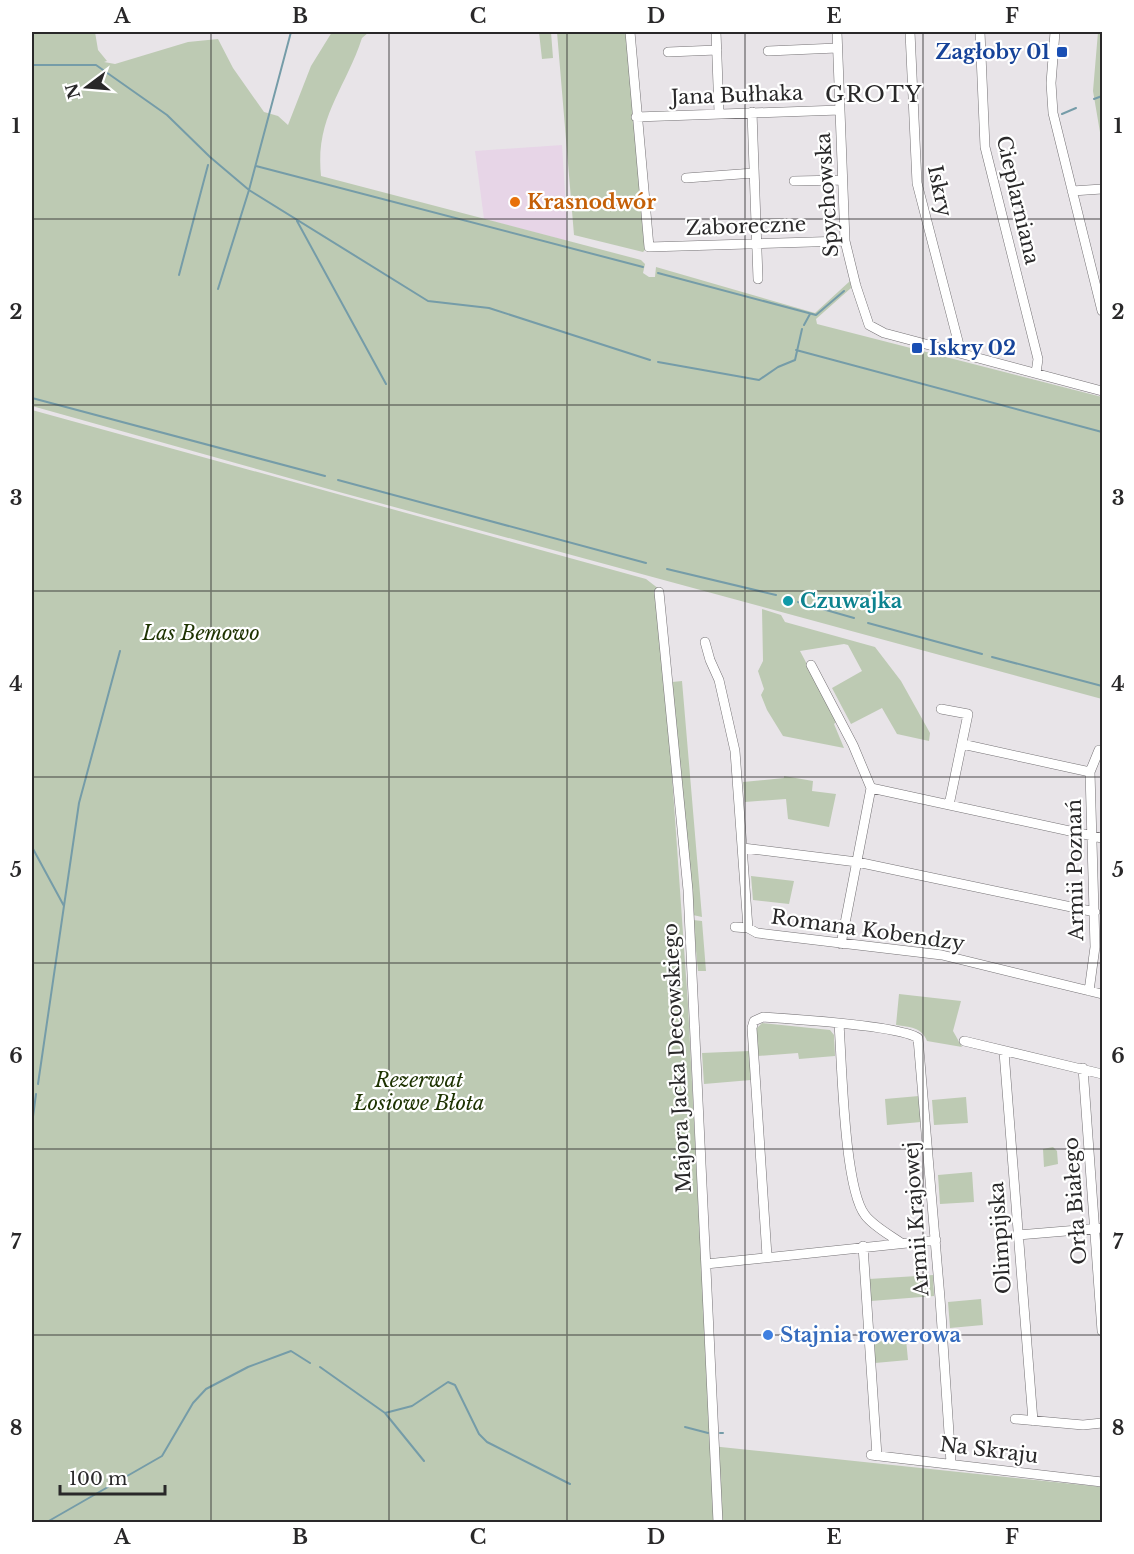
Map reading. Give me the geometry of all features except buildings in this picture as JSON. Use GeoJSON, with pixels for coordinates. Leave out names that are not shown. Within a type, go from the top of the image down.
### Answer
{"type":"FeatureCollection","features":[{"type":"Feature","properties":{"kind":"street"},"geometry":{"type":"LineString","coordinates":[[630,32],[636,117]]}},
{"type":"Feature","properties":{"kind":"street"},"geometry":{"type":"LineString","coordinates":[[716,32],[719,112]]}},
{"type":"Feature","properties":{"kind":"street","name":"Spychowska"},"geometry":{"type":"LineString","coordinates":[[837,32],[845,240],[864,313],[872,329],[1102,391]]}},
{"type":"Feature","properties":{"kind":"street","name":"Iskry"},"geometry":{"type":"LineString","coordinates":[[910,32],[915,168],[959,345],[955,352]]}},
{"type":"Feature","properties":{"kind":"street","name":"Cieplarniana"},"geometry":{"type":"LineString","coordinates":[[980,32],[985,147],[1038,359],[1036,373]]}},
{"type":"Feature","properties":{"kind":"street"},"geometry":{"type":"LineString","coordinates":[[1055,32],[1051,83],[1053,113],[1102,311]]}},
{"type":"Feature","properties":{"kind":"street"},"geometry":{"type":"LineString","coordinates":[[768,51],[837,48]]}},
{"type":"Feature","properties":{"kind":"street"},"geometry":{"type":"LineString","coordinates":[[668,52],[717,50]]}},
{"type":"Feature","properties":{"kind":"street","name":"Jana Bułhaka"},"geometry":{"type":"LineString","coordinates":[[636,117],[719,112],[840,110]]}},
{"type":"Feature","properties":{"kind":"street"},"geometry":{"type":"LineString","coordinates":[[752,112],[758,279]]}},
{"type":"Feature","properties":{"kind":"street","name":"Zaboreczne"},"geometry":{"type":"LineString","coordinates":[[636,117],[649,247],[845,240]]}},
{"type":"Feature","properties":{"kind":"street"},"geometry":{"type":"LineString","coordinates":[[686,178],[754,173]]}},
{"type":"Feature","properties":{"kind":"street"},"geometry":{"type":"LineString","coordinates":[[794,181],[842,180]]}},
{"type":"Feature","properties":{"kind":"street"},"geometry":{"type":"LineString","coordinates":[[1072,191],[1102,189]]}},
{"type":"Feature","properties":{"kind":"street","name":"Majora Jacka Decowskiego"},"geometry":{"type":"LineString","coordinates":[[659,592],[687,890],[718,1522]]}},
{"type":"Feature","properties":{"kind":"street"},"geometry":{"type":"LineString","coordinates":[[705,642],[719,680],[735,746],[748,928]]}},
{"type":"Feature","properties":{"kind":"street"},"geometry":{"type":"LineString","coordinates":[[811,665],[848,735],[871,788],[841,944]]}},
{"type":"Feature","properties":{"kind":"street"},"geometry":{"type":"LineString","coordinates":[[941,709],[968,714],[949,804]]}},
{"type":"Feature","properties":{"kind":"street"},"geometry":{"type":"LineString","coordinates":[[962,744],[1090,772]]}},
{"type":"Feature","properties":{"kind":"street","name":"Armii Poznań"},"geometry":{"type":"LineString","coordinates":[[1089,991],[1095,947],[1098,838],[1090,772],[1099,750]]}},
{"type":"Feature","properties":{"kind":"street"},"geometry":{"type":"LineString","coordinates":[[871,788],[1098,838]]}},
{"type":"Feature","properties":{"kind":"street"},"geometry":{"type":"LineString","coordinates":[[743,848],[857,862],[1095,912]]}},
{"type":"Feature","properties":{"kind":"street","name":"Romana Kobendzy"},"geometry":{"type":"LineString","coordinates":[[735,927],[748,928],[757,933],[942,955],[1102,994]]}},
{"type":"Feature","properties":{"kind":"street"},"geometry":{"type":"LineString","coordinates":[[767,1256],[752,1028],[754,1021],[763,1017],[839,1024],[850,1162],[855,1192],[866,1218],[901,1243]]}},
{"type":"Feature","properties":{"kind":"street","name":"Armii Krajowej"},"geometry":{"type":"LineString","coordinates":[[839,1024],[906,1033],[918,1038],[921,1044],[951,1463]]}},
{"type":"Feature","properties":{"kind":"street"},"geometry":{"type":"LineString","coordinates":[[964,1041],[1102,1074]]}},
{"type":"Feature","properties":{"kind":"street","name":"Olimpijska"},"geometry":{"type":"LineString","coordinates":[[1004,1052],[1033,1421]]}},
{"type":"Feature","properties":{"kind":"street","name":"Orła Białego"},"geometry":{"type":"LineString","coordinates":[[1083,1068],[1099,1228],[1102,1331]]}},
{"type":"Feature","properties":{"kind":"street"},"geometry":{"type":"LineString","coordinates":[[1018,1235],[1099,1228]]}},
{"type":"Feature","properties":{"kind":"street"},"geometry":{"type":"LineString","coordinates":[[706,1264],[936,1240]]}},
{"type":"Feature","properties":{"kind":"street","name":"Na Skraju"},"geometry":{"type":"LineString","coordinates":[[863,1246],[874,1455],[1102,1482]]}},
{"type":"Feature","properties":{"kind":"street"},"geometry":{"type":"LineString","coordinates":[[1015,1419],[1083,1425],[1102,1423]]}},
{"type":"Feature","properties":{"kind":"shaded area"},"geometry":{"type":"Polygon","coordinates":[[[562,145],[568,241],[484,219],[475,151],[562,145]]]}},
{"type":"Feature","properties":{"kind":"green space"},"geometry":{"type":"Polygon","coordinates":[[[32,32],[95,32],[98,50],[107,61],[104,62],[115,64],[188,42],[218,39],[233,68],[264,112],[278,116],[288,125],[311,66],[332,32],[369,32],[362,38],[327,120],[320,155],[321,176],[641,260],[645,264],[643,273],[649,277],[655,277],[656,267],[815,313],[850,281],[851,288],[816,319],[817,324],[1102,397],[1102,699],[339,492],[32,406],[32,32]]]}},
{"type":"Feature","properties":{"kind":"green space"},"geometry":{"type":"Polygon","coordinates":[[[539,32],[551,32],[553,58],[542,59],[539,32]]]}},
{"type":"Feature","properties":{"kind":"green space"},"geometry":{"type":"Polygon","coordinates":[[[557,32],[626,32],[645,250],[643,252],[574,235],[557,32]]]}},
{"type":"Feature","properties":{"kind":"green space"},"geometry":{"type":"Polygon","coordinates":[[[1098,32],[1102,32],[1102,144],[1093,91],[1098,32]]]}},
{"type":"Feature","properties":{"kind":"green space","name":"Las Bemowo"},"geometry":{"type":"Polygon","coordinates":[[[32,410],[646,579],[659,589],[688,1005],[711,1446],[1102,1487],[1102,1522],[32,1522],[32,410]]]}},
{"type":"Feature","properties":{"kind":"green space"},"geometry":{"type":"Polygon","coordinates":[[[762,609],[781,615],[785,622],[875,647],[901,681],[930,733],[929,741],[897,734],[882,708],[851,724],[832,688],[862,671],[848,645],[844,644],[800,651],[837,721],[834,724],[844,748],[783,736],[767,710],[761,695],[764,689],[758,671],[763,661],[762,609]]]}},
{"type":"Feature","properties":{"kind":"green space"},"geometry":{"type":"Polygon","coordinates":[[[682,681],[702,917],[693,915],[672,682],[682,681]]]}},
{"type":"Feature","properties":{"kind":"green space"},"geometry":{"type":"Polygon","coordinates":[[[784,776],[813,781],[812,791],[836,794],[829,827],[788,819],[786,799],[745,802],[743,782],[784,778],[784,776]]]}},
{"type":"Feature","properties":{"kind":"green space"},"geometry":{"type":"Polygon","coordinates":[[[751,876],[794,881],[789,904],[753,900],[751,876]]]}},
{"type":"Feature","properties":{"kind":"green space"},"geometry":{"type":"Polygon","coordinates":[[[693,920],[702,921],[706,971],[698,971],[693,920]]]}},
{"type":"Feature","properties":{"kind":"green space"},"geometry":{"type":"Polygon","coordinates":[[[899,994],[961,1001],[953,1031],[962,1047],[927,1041],[918,1030],[896,1025],[899,994]]]}},
{"type":"Feature","properties":{"kind":"green space"},"geometry":{"type":"Polygon","coordinates":[[[762,1023],[830,1030],[834,1035],[835,1056],[799,1059],[798,1053],[758,1056],[756,1029],[762,1023]]]}},
{"type":"Feature","properties":{"kind":"green space"},"geometry":{"type":"Polygon","coordinates":[[[749,1051],[751,1080],[704,1084],[702,1053],[749,1051]]]}},
{"type":"Feature","properties":{"kind":"green space"},"geometry":{"type":"Polygon","coordinates":[[[919,1096],[921,1122],[887,1125],[885,1099],[919,1096]]]}},
{"type":"Feature","properties":{"kind":"green space"},"geometry":{"type":"Polygon","coordinates":[[[966,1097],[968,1123],[934,1125],[932,1100],[966,1097]]]}},
{"type":"Feature","properties":{"kind":"green space"},"geometry":{"type":"Polygon","coordinates":[[[1053,1147],[1057,1151],[1058,1164],[1044,1167],[1043,1149],[1053,1147]]]}},
{"type":"Feature","properties":{"kind":"green space"},"geometry":{"type":"Polygon","coordinates":[[[972,1172],[974,1202],[940,1204],[938,1175],[972,1172]]]}},
{"type":"Feature","properties":{"kind":"green space"},"geometry":{"type":"Polygon","coordinates":[[[933,1275],[934,1296],[871,1301],[869,1279],[933,1275]]]}},
{"type":"Feature","properties":{"kind":"green space"},"geometry":{"type":"Polygon","coordinates":[[[981,1299],[983,1325],[950,1328],[948,1302],[981,1299]]]}},
{"type":"Feature","properties":{"kind":"green space"},"geometry":{"type":"Polygon","coordinates":[[[906,1339],[908,1360],[875,1363],[874,1342],[906,1339]]]}},
{"type":"Feature","properties":{"kind":"waterway"},"geometry":{"type":"LineString","coordinates":[[218,289],[249,190],[291,32]]}},
{"type":"Feature","properties":{"kind":"waterway"},"geometry":{"type":"LineString","coordinates":[[32,65],[96,65],[167,115],[210,157],[249,190],[428,301],[489,308],[650,360]]}},
{"type":"Feature","properties":{"kind":"waterway"},"geometry":{"type":"LineString","coordinates":[[1094,99],[1102,96]]}},
{"type":"Feature","properties":{"kind":"waterway"},"geometry":{"type":"LineString","coordinates":[[1062,114],[1076,108]]}},
{"type":"Feature","properties":{"kind":"waterway"},"geometry":{"type":"LineString","coordinates":[[179,275],[208,165]]}},
{"type":"Feature","properties":{"kind":"waterway"},"geometry":{"type":"LineString","coordinates":[[256,166],[643,267]]}},
{"type":"Feature","properties":{"kind":"waterway"},"geometry":{"type":"LineString","coordinates":[[297,221],[386,384]]}},
{"type":"Feature","properties":{"kind":"waterway"},"geometry":{"type":"LineString","coordinates":[[658,273],[816,315],[844,291]]}},
{"type":"Feature","properties":{"kind":"waterway"},"geometry":{"type":"LineString","coordinates":[[804,325],[810,314]]}},
{"type":"Feature","properties":{"kind":"waterway"},"geometry":{"type":"LineString","coordinates":[[658,362],[759,380],[778,367],[795,360],[802,329]]}},
{"type":"Feature","properties":{"kind":"waterway"},"geometry":{"type":"LineString","coordinates":[[796,350],[1102,432]]}},
{"type":"Feature","properties":{"kind":"waterway"},"geometry":{"type":"LineString","coordinates":[[32,398],[325,476]]}},
{"type":"Feature","properties":{"kind":"waterway"},"geometry":{"type":"LineString","coordinates":[[338,480],[646,563]]}},
{"type":"Feature","properties":{"kind":"waterway"},"geometry":{"type":"LineString","coordinates":[[667,569],[776,595]]}},
{"type":"Feature","properties":{"kind":"waterway"},"geometry":{"type":"LineString","coordinates":[[798,602],[854,618]]}},
{"type":"Feature","properties":{"kind":"waterway"},"geometry":{"type":"LineString","coordinates":[[868,623],[982,654]]}},
{"type":"Feature","properties":{"kind":"waterway"},"geometry":{"type":"LineString","coordinates":[[38,1084],[79,803],[120,651]]}},
{"type":"Feature","properties":{"kind":"waterway"},"geometry":{"type":"LineString","coordinates":[[992,657],[1102,686]]}},
{"type":"Feature","properties":{"kind":"waterway"},"geometry":{"type":"LineString","coordinates":[[32,847],[64,906]]}},
{"type":"Feature","properties":{"kind":"waterway"},"geometry":{"type":"LineString","coordinates":[[32,1124],[36,1094]]}},
{"type":"Feature","properties":{"kind":"waterway"},"geometry":{"type":"LineString","coordinates":[[47,1522],[162,1456],[193,1403],[206,1389],[248,1367],[291,1351],[310,1363]]}},
{"type":"Feature","properties":{"kind":"waterway"},"geometry":{"type":"LineString","coordinates":[[320,1367],[385,1413],[412,1406],[448,1382],[455,1385],[479,1434],[487,1442],[570,1484]]}},
{"type":"Feature","properties":{"kind":"waterway"},"geometry":{"type":"LineString","coordinates":[[385,1413],[424,1461]]}},
{"type":"Feature","properties":{"kind":"waterway"},"geometry":{"type":"LineString","coordinates":[[685,1427],[708,1433]]}},
{"type":"Feature","properties":{"kind":"place","name":"Zagłoby 01"},"geometry":{"type":"Point","coordinates":[1062,52]}},
{"type":"Feature","properties":{"kind":"place","name":"Krasnodwór"},"geometry":{"type":"Point","coordinates":[515,202]}},
{"type":"Feature","properties":{"kind":"place","name":"Iskry 02"},"geometry":{"type":"Point","coordinates":[917,348]}},
{"type":"Feature","properties":{"kind":"place","name":"Czuwajka"},"geometry":{"type":"Point","coordinates":[788,601]}},
{"type":"Feature","properties":{"kind":"place","name":"Stajnia rowerowa"},"geometry":{"type":"Point","coordinates":[768,1335]}},
{"type":"Feature","properties":{"kind":"district","name":"GROTY"},"geometry":{"type":"Point","coordinates":[874,94]}},
{"type":"Feature","properties":{"kind":"park label","name":"Rezerwat Łosiowe Błota"},"geometry":{"type":"Point","coordinates":[419,1092]}}]}
